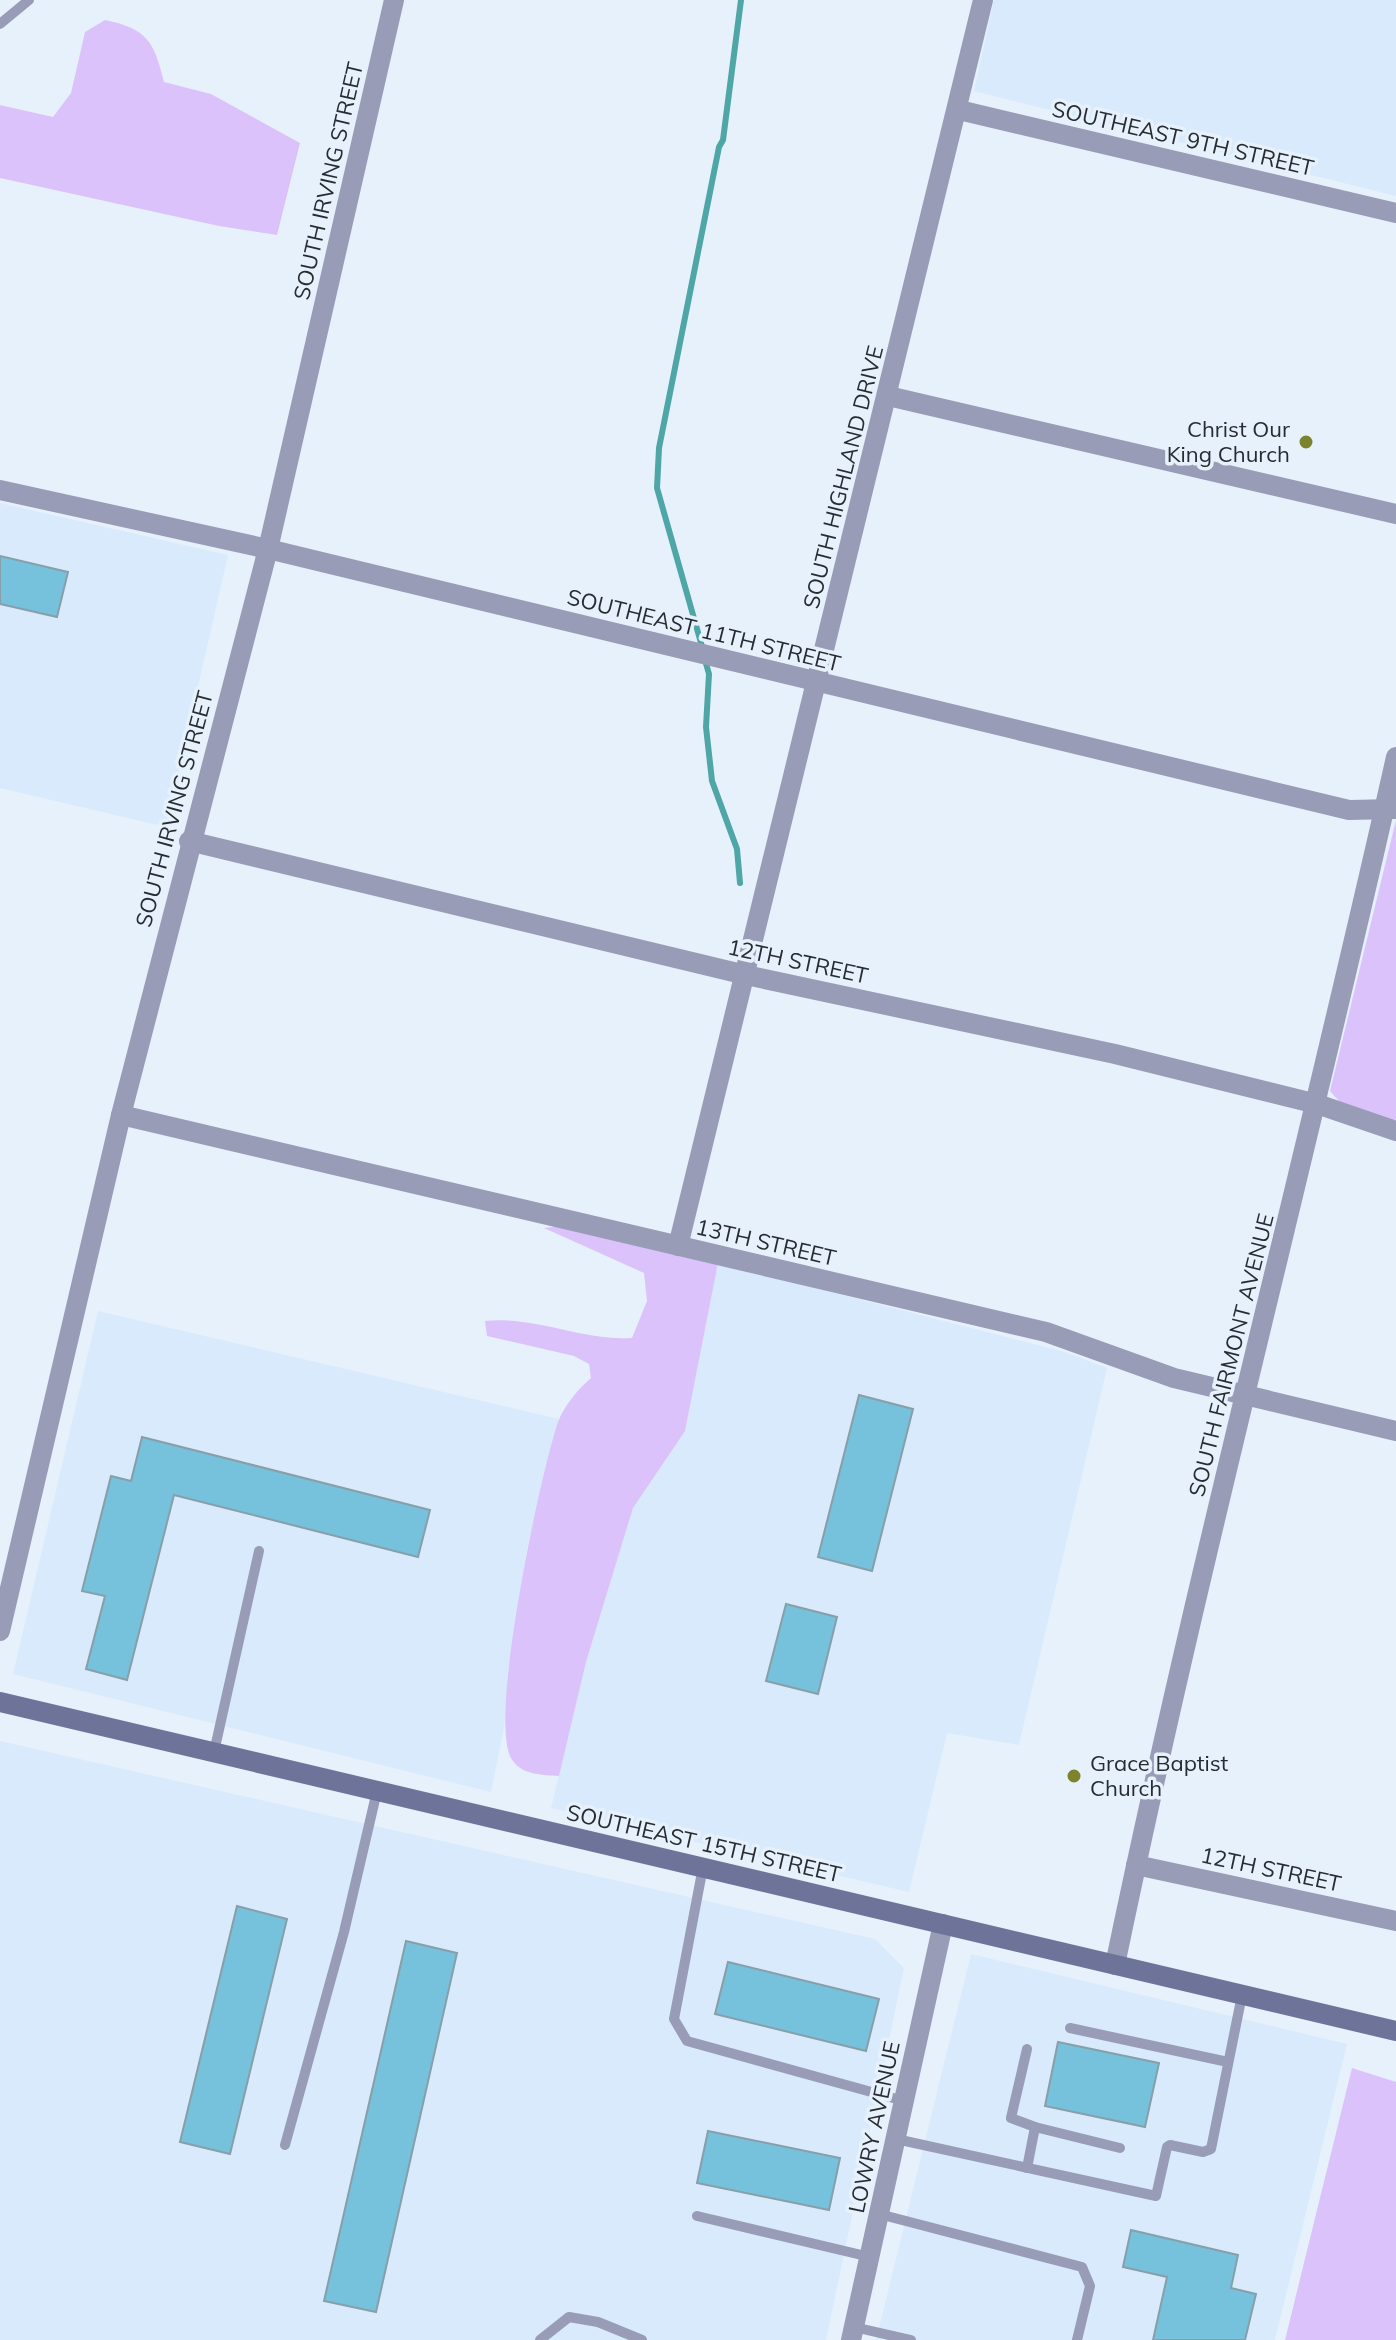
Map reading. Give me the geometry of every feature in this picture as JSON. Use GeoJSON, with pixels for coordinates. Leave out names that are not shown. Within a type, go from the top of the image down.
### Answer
{"type":"FeatureCollection","features":[{"type":"Feature","properties":{"kind":"main road","name":"SOUTHEAST 15TH STREET"},"geometry":{"type":"LineString","coordinates":[[0,1702],[1396,2030]]}},
{"type":"Feature","properties":{"kind":"street","name":"SOUTH IRVING STREET"},"geometry":{"type":"LineString","coordinates":[[0,1631],[121,1115],[189,841],[268,549],[394,0]]}},
{"type":"Feature","properties":{"kind":"street","name":"SOUTH HIGHLAND DRIVE"},"geometry":{"type":"LineString","coordinates":[[678,1246],[959,110],[983,0]]}},
{"type":"Feature","properties":{"kind":"street","name":"SOUTHEAST 9TH STREET"},"geometry":{"type":"LineString","coordinates":[[959,110],[1396,213]]}},
{"type":"Feature","properties":{"kind":"street"},"geometry":{"type":"LineString","coordinates":[[888,396],[1396,514]]}},
{"type":"Feature","properties":{"kind":"street","name":"SOUTHEAST 11TH STREET"},"geometry":{"type":"LineString","coordinates":[[0,490],[268,549],[1349,810],[1390,809]]}},
{"type":"Feature","properties":{"kind":"street","name":"SOUTH FAIRMONT AVENUE"},"geometry":{"type":"LineString","coordinates":[[1115,1965],[1244,1396],[1390,809],[1396,757]]}},
{"type":"Feature","properties":{"kind":"street","name":"12TH STREET"},"geometry":{"type":"LineString","coordinates":[[189,841],[746,975],[1115,1054],[1317,1104],[1396,1131]]}},
{"type":"Feature","properties":{"kind":"street","name":"13TH STREET"},"geometry":{"type":"LineString","coordinates":[[121,1115],[1046,1332],[1174,1378],[1396,1431]]}},
{"type":"Feature","properties":{"kind":"street","name":"12TH STREET"},"geometry":{"type":"LineString","coordinates":[[1136,1865],[1396,1921]]}},
{"type":"Feature","properties":{"kind":"street","name":"LOWRY AVENUE"},"geometry":{"type":"LineString","coordinates":[[852,2333],[943,1924]]}},
{"type":"Feature","properties":{"kind":"lane"},"geometry":{"type":"LineString","coordinates":[[0,24],[29,0]]}},
{"type":"Feature","properties":{"kind":"lane"},"geometry":{"type":"LineString","coordinates":[[214,1752],[259,1551]]}},
{"type":"Feature","properties":{"kind":"lane"},"geometry":{"type":"LineString","coordinates":[[285,2145],[344,1932],[377,1791]]}},
{"type":"Feature","properties":{"kind":"lane"},"geometry":{"type":"LineString","coordinates":[[703,1867],[674,2019],[687,2041],[904,2101]]}},
{"type":"Feature","properties":{"kind":"lane"},"geometry":{"type":"LineString","coordinates":[[896,2139],[1156,2196],[1167,2147],[1170,2145],[1208,2153],[1211,2149],[1242,1995]]}},
{"type":"Feature","properties":{"kind":"lane"},"geometry":{"type":"LineString","coordinates":[[1070,2028],[1228,2062]]}},
{"type":"Feature","properties":{"kind":"lane"},"geometry":{"type":"LineString","coordinates":[[1027,2049],[1011,2118],[1120,2148]]}},
{"type":"Feature","properties":{"kind":"lane"},"geometry":{"type":"LineString","coordinates":[[1027,2168],[1035,2127]]}},
{"type":"Feature","properties":{"kind":"lane"},"geometry":{"type":"LineString","coordinates":[[879,2214],[1082,2267],[1090,2286],[1077,2340]]}},
{"type":"Feature","properties":{"kind":"lane"},"geometry":{"type":"LineString","coordinates":[[697,2216],[870,2257]]}},
{"type":"Feature","properties":{"kind":"lane"},"geometry":{"type":"LineString","coordinates":[[540,2340],[569,2317],[598,2322],[642,2340]]}},
{"type":"Feature","properties":{"kind":"lane"},"geometry":{"type":"LineString","coordinates":[[852,2333],[911,2340]]}},
{"type":"Feature","properties":{"kind":"shaded area"},"geometry":{"type":"Polygon","coordinates":[[[994,0],[1396,0],[1396,196],[974,91],[994,0]]]}},
{"type":"Feature","properties":{"kind":"shaded area"},"geometry":{"type":"Polygon","coordinates":[[[105,20],[131,28],[147,39],[157,57],[164,82],[211,94],[300,143],[277,235],[219,226],[0,178],[0,105],[53,117],[71,93],[85,32],[105,20]]]}},
{"type":"Feature","properties":{"kind":"shaded area"},"geometry":{"type":"Polygon","coordinates":[[[0,503],[228,555],[166,827],[0,788],[0,503]]]}},
{"type":"Feature","properties":{"kind":"shaded area"},"geometry":{"type":"Polygon","coordinates":[[[1396,820],[1396,1122],[1346,1109],[1330,1091],[1396,820]]]}},
{"type":"Feature","properties":{"kind":"shaded area"},"geometry":{"type":"Polygon","coordinates":[[[563,1226],[718,1263],[685,1431],[633,1508],[586,1662],[559,1776],[526,1771],[511,1758],[506,1734],[506,1695],[520,1593],[550,1449],[564,1410],[591,1378],[589,1364],[574,1356],[487,1336],[485,1321],[522,1322],[595,1336],[632,1338],[647,1301],[644,1273],[544,1228],[563,1226]]]}},
{"type":"Feature","properties":{"kind":"shaded area"},"geometry":{"type":"Polygon","coordinates":[[[718,1263],[1065,1352],[1107,1368],[1019,1745],[947,1733],[909,1892],[551,1808],[586,1662],[633,1508],[685,1430],[718,1263]]]}},
{"type":"Feature","properties":{"kind":"shaded area"},"geometry":{"type":"Polygon","coordinates":[[[98,1311],[559,1419],[527,1549],[508,1670],[504,1728],[491,1792],[13,1674],[98,1311]]]}},
{"type":"Feature","properties":{"kind":"shaded area"},"geometry":{"type":"Polygon","coordinates":[[[0,1741],[875,1939],[904,1968],[826,2340],[0,2340],[0,1741]]]}},
{"type":"Feature","properties":{"kind":"shaded area"},"geometry":{"type":"Polygon","coordinates":[[[971,1954],[1347,2044],[1275,2340],[876,2340],[971,1954]]]}},
{"type":"Feature","properties":{"kind":"shaded area"},"geometry":{"type":"Polygon","coordinates":[[[1352,2068],[1396,2082],[1396,2340],[1285,2340],[1352,2068]]]}},
{"type":"Feature","properties":{"kind":"building"},"geometry":{"type":"Polygon","coordinates":[[[0,556],[68,572],[57,617],[0,604],[0,556]]]}},
{"type":"Feature","properties":{"kind":"building"},"geometry":{"type":"Polygon","coordinates":[[[859,1395],[913,1409],[872,1571],[818,1557],[859,1395]]]}},
{"type":"Feature","properties":{"kind":"building"},"geometry":{"type":"Polygon","coordinates":[[[142,1437],[430,1510],[418,1557],[174,1495],[127,1680],[86,1669],[105,1596],[82,1591],[111,1476],[131,1481],[142,1437]]]}},
{"type":"Feature","properties":{"kind":"building"},"geometry":{"type":"Polygon","coordinates":[[[786,1604],[837,1617],[818,1694],[766,1681],[786,1604]]]}},
{"type":"Feature","properties":{"kind":"building"},"geometry":{"type":"Polygon","coordinates":[[[237,1906],[287,1919],[230,2154],[180,2142],[237,1906]]]}},
{"type":"Feature","properties":{"kind":"building"},"geometry":{"type":"Polygon","coordinates":[[[406,1941],[457,1953],[376,2312],[324,2301],[406,1941]]]}},
{"type":"Feature","properties":{"kind":"building"},"geometry":{"type":"Polygon","coordinates":[[[728,1962],[879,1999],[866,2051],[715,2014],[728,1962]]]}},
{"type":"Feature","properties":{"kind":"building"},"geometry":{"type":"Polygon","coordinates":[[[1058,2042],[1159,2063],[1145,2127],[1045,2106],[1058,2042]]]}},
{"type":"Feature","properties":{"kind":"building"},"geometry":{"type":"Polygon","coordinates":[[[708,2131],[840,2158],[829,2210],[697,2183],[708,2131]]]}},
{"type":"Feature","properties":{"kind":"building"},"geometry":{"type":"Polygon","coordinates":[[[1131,2230],[1238,2255],[1231,2288],[1256,2294],[1245,2340],[1153,2340],[1167,2277],[1123,2267],[1131,2230]]]}},
{"type":"Feature","properties":{"kind":"waterway"},"geometry":{"type":"LineString","coordinates":[[703,650],[657,488],[659,448],[719,147],[723,140],[741,0]]}},
{"type":"Feature","properties":{"kind":"waterway"},"geometry":{"type":"LineString","coordinates":[[705,660],[709,674],[706,727],[712,781],[737,849],[740,883]]}},
{"type":"Feature","properties":{"kind":"place","name":"Christ Our King Church"},"geometry":{"type":"Point","coordinates":[1306,442]}},
{"type":"Feature","properties":{"kind":"place","name":"Grace Baptist Church"},"geometry":{"type":"Point","coordinates":[1074,1776]}}]}
